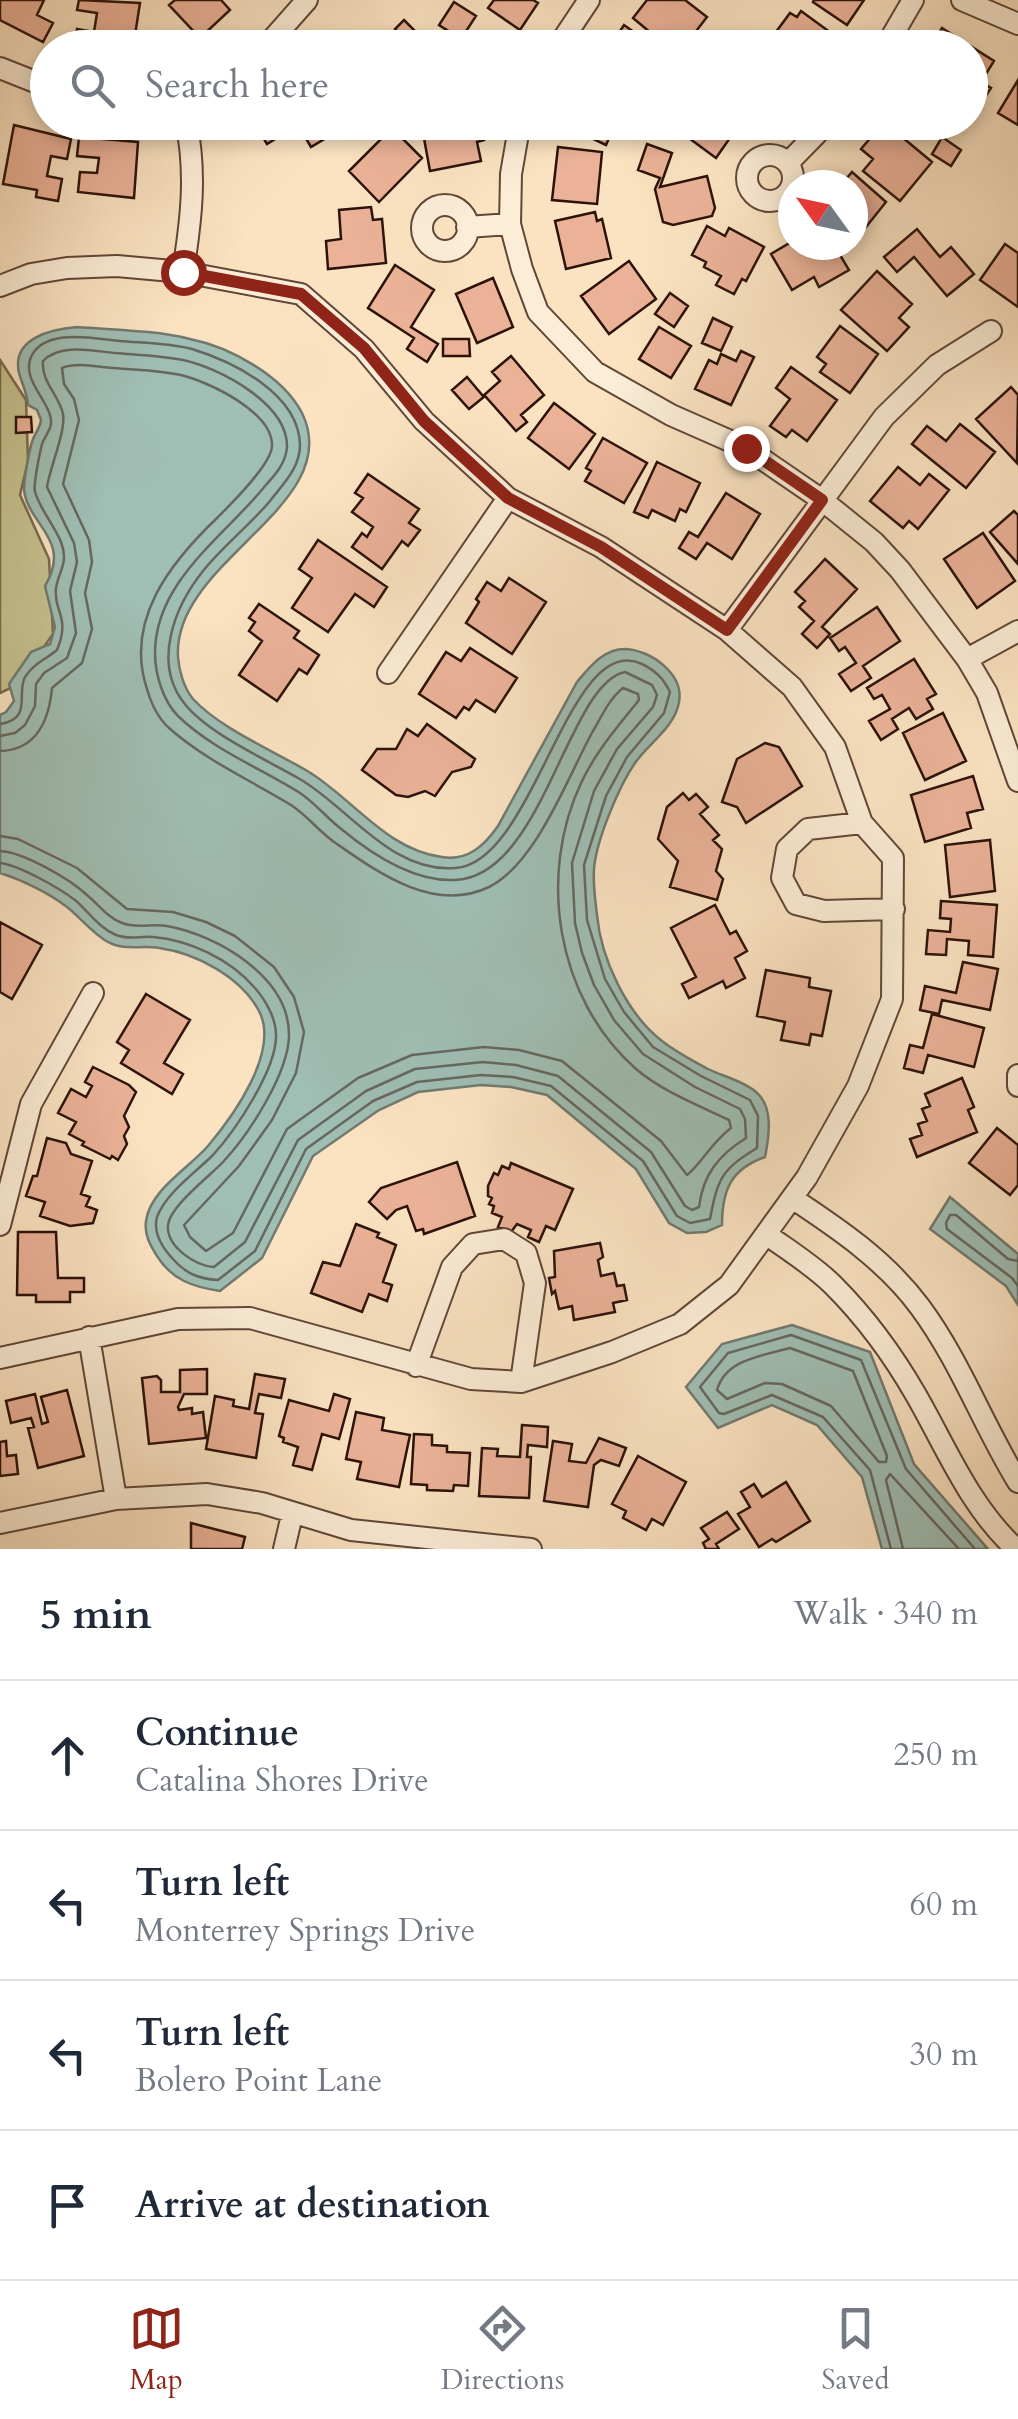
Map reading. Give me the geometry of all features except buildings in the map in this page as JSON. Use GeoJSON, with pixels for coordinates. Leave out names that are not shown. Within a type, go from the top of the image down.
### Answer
{"type":"FeatureCollection","features":[{"type":"Feature","properties":{"kind":"street"},"geometry":{"type":"LineString","coordinates":[[280,30],[307,0]]}},
{"type":"Feature","properties":{"kind":"street"},"geometry":{"type":"LineString","coordinates":[[569,30],[588,0]]}},
{"type":"Feature","properties":{"kind":"street"},"geometry":{"type":"LineString","coordinates":[[896,30],[913,0]]}},
{"type":"Feature","properties":{"kind":"street"},"geometry":{"type":"LineString","coordinates":[[962,0],[1018,24]]}},
{"type":"Feature","properties":{"kind":"street"},"geometry":{"type":"LineString","coordinates":[[0,68],[30,80]]}},
{"type":"Feature","properties":{"kind":"street"},"geometry":{"type":"LineString","coordinates":[[183,272],[193,207],[189,140]]}},
{"type":"Feature","properties":{"kind":"street"},"geometry":{"type":"LineString","coordinates":[[517,140],[511,174],[510,224],[538,312],[595,372],[671,414],[746,448],[822,500],[874,542],[968,659],[987,694],[1018,782]]}},
{"type":"Feature","properties":{"kind":"street"},"geometry":{"type":"LineString","coordinates":[[788,163],[810,140]]}},
{"type":"Feature","properties":{"kind":"street"},"geometry":{"type":"LineString","coordinates":[[778,200],[769,202],[755,196],[747,183],[749,168],[760,157],[775,155],[792,170]]}},
{"type":"Feature","properties":{"kind":"street"},"geometry":{"type":"LineString","coordinates":[[468,226],[510,224]]}},
{"type":"Feature","properties":{"kind":"street"},"geometry":{"type":"LineString","coordinates":[[0,286],[31,274],[117,266],[183,272],[301,294],[364,348],[424,421],[508,498],[601,547],[727,630],[792,686],[834,748],[862,823],[893,858],[894,909],[892,1000],[858,1086],[792,1198],[766,1234],[728,1284],[680,1324],[612,1352],[520,1382],[471,1380],[250,1318],[178,1319],[0,1358]]}},
{"type":"Feature","properties":{"kind":"street"},"geometry":{"type":"LineString","coordinates":[[727,630],[897,404],[937,365],[992,330]]}},
{"type":"Feature","properties":{"kind":"street"},"geometry":{"type":"LineString","coordinates":[[388,673],[508,498]]}},
{"type":"Feature","properties":{"kind":"street"},"geometry":{"type":"LineString","coordinates":[[968,659],[1018,631]]}},
{"type":"Feature","properties":{"kind":"street"},"geometry":{"type":"LineString","coordinates":[[862,823],[808,829],[787,849],[782,878],[796,904],[824,911],[894,909]]}},
{"type":"Feature","properties":{"kind":"street"},"geometry":{"type":"LineString","coordinates":[[0,1225],[31,1104],[93,993]]}},
{"type":"Feature","properties":{"kind":"street"},"geometry":{"type":"LineString","coordinates":[[792,1198],[862,1245],[919,1306],[1018,1482]]}},
{"type":"Feature","properties":{"kind":"street"},"geometry":{"type":"LineString","coordinates":[[766,1234],[831,1283],[878,1336],[967,1488],[994,1529],[1016,1549]]}},
{"type":"Feature","properties":{"kind":"street"},"geometry":{"type":"LineString","coordinates":[[416,1366],[452,1267],[473,1244],[504,1239],[526,1254],[535,1282],[520,1382]]}},
{"type":"Feature","properties":{"kind":"street"},"geometry":{"type":"LineString","coordinates":[[89,1337],[116,1498]]}},
{"type":"Feature","properties":{"kind":"street"},"geometry":{"type":"LineString","coordinates":[[0,1524],[116,1498],[207,1494],[262,1503],[351,1530],[531,1549]]}},
{"type":"Feature","properties":{"kind":"street"},"geometry":{"type":"LineString","coordinates":[[284,1549],[292,1515]]}},
{"type":"Feature","properties":{"kind":"shaded area"},"geometry":{"type":"Polygon","coordinates":[[[0,360],[26,400],[28,461],[20,495],[49,559],[53,634],[17,685],[0,693],[0,360]]]}},
{"type":"Feature","properties":{"kind":"water"},"geometry":{"type":"Polygon","coordinates":[[[77,327],[162,334],[222,349],[269,375],[302,413],[309,446],[301,476],[281,505],[201,591],[183,623],[178,657],[181,674],[190,695],[205,710],[309,772],[404,845],[451,858],[481,846],[498,826],[577,682],[604,655],[635,650],[655,659],[671,673],[679,692],[677,711],[635,763],[616,799],[596,857],[595,898],[610,967],[627,1001],[649,1030],[685,1056],[751,1088],[766,1106],[769,1132],[765,1157],[744,1168],[731,1182],[722,1225],[706,1232],[687,1233],[669,1223],[636,1169],[547,1095],[481,1085],[418,1092],[379,1110],[313,1156],[262,1258],[220,1291],[184,1281],[163,1264],[147,1235],[149,1210],[162,1189],[208,1146],[251,1082],[264,1045],[259,1011],[229,977],[202,961],[159,948],[114,945],[52,897],[0,873],[0,715],[14,701],[9,684],[31,652],[50,644],[55,627],[45,586],[54,556],[24,489],[31,446],[41,420],[37,410],[28,405],[18,361],[21,351],[36,338],[77,327]]]}},
{"type":"Feature","properties":{"kind":"water"},"geometry":{"type":"Polygon","coordinates":[[[950,1197],[1018,1254],[1018,1305],[1006,1286],[930,1229],[950,1197]]]}},
{"type":"Feature","properties":{"kind":"water"},"geometry":{"type":"Polygon","coordinates":[[[792,1325],[870,1352],[914,1464],[988,1549],[882,1549],[862,1477],[817,1425],[772,1405],[718,1428],[686,1387],[722,1344],[792,1325]]]}},
{"type":"Feature","properties":{"kind":"route"},"geometry":{"type":"LineString","coordinates":[[183,272],[301,294],[364,348],[424,421],[508,498],[601,547],[727,630],[822,500],[746,448]]}}]}
